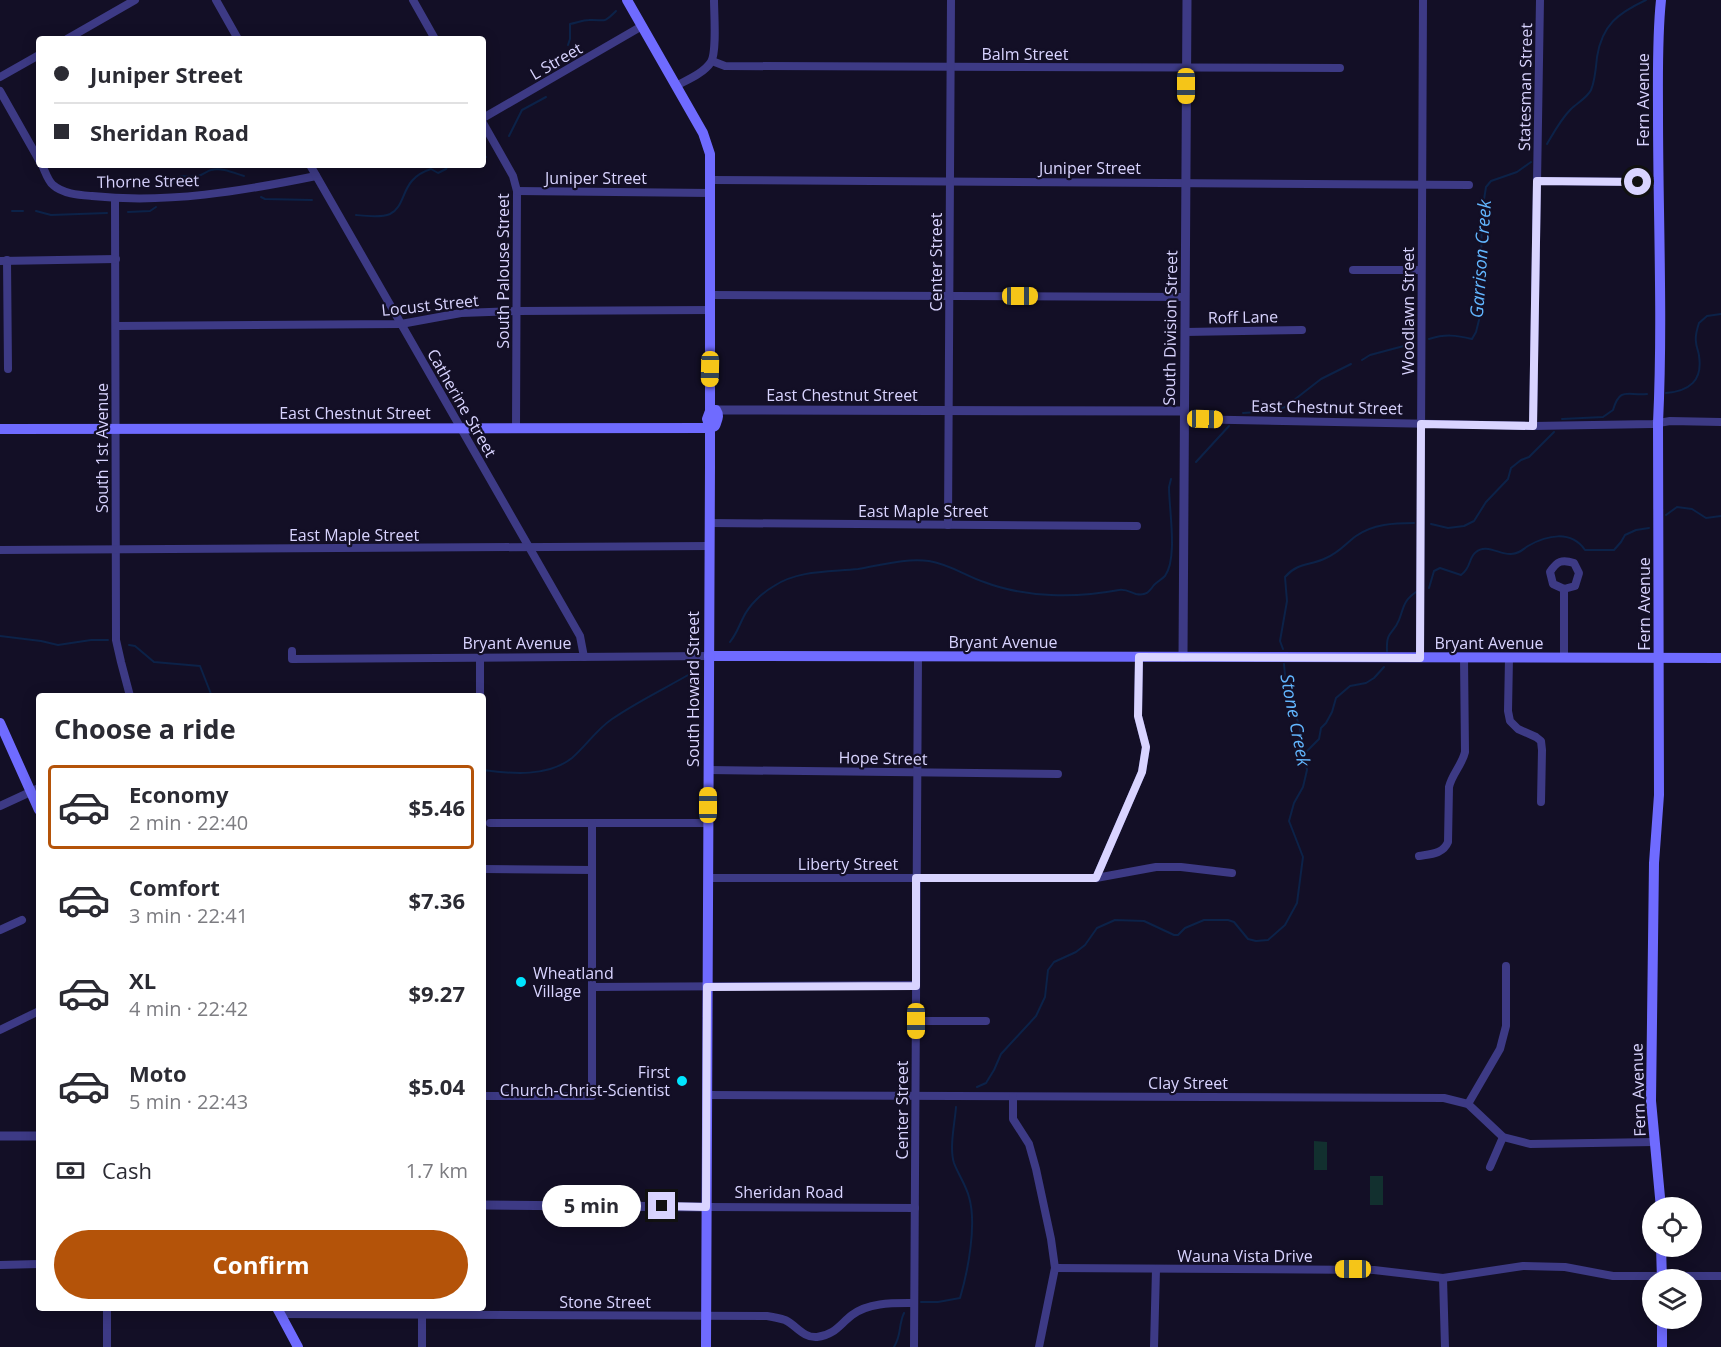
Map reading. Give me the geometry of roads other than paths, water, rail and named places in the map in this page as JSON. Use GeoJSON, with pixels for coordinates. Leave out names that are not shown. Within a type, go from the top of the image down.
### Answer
{"type":"FeatureCollection","features":[{"type":"Feature","properties":{"kind":"main road"},"geometry":{"type":"LineString","coordinates":[[627,0],[703,133],[710,154],[710,395],[713,410]]}},
{"type":"Feature","properties":{"kind":"main road","name":"Fern Avenue"},"geometry":{"type":"LineString","coordinates":[[1659,1197],[1651,1101],[1654,863],[1659,795],[1658,33],[1661,0]]}},
{"type":"Feature","properties":{"kind":"main road","name":"South Howard Street"},"geometry":{"type":"LineString","coordinates":[[706,1347],[710,428],[715,426],[718,417],[713,410]]}},
{"type":"Feature","properties":{"kind":"main road","name":"East Chestnut Street"},"geometry":{"type":"LineString","coordinates":[[0,429],[710,428]]}},
{"type":"Feature","properties":{"kind":"main road","name":"Bryant Avenue"},"geometry":{"type":"LineString","coordinates":[[708,656],[1721,658]]}},
{"type":"Feature","properties":{"kind":"main road"},"geometry":{"type":"LineString","coordinates":[[0,723],[35,790]]}},
{"type":"Feature","properties":{"kind":"main road"},"geometry":{"type":"LineString","coordinates":[[279,1311],[298,1347]]}},
{"type":"Feature","properties":{"kind":"main road"},"geometry":{"type":"LineString","coordinates":[[1662,1329],[1662,1347]]}},
{"type":"Feature","properties":{"kind":"street"},"geometry":{"type":"LineString","coordinates":[[72,36],[135,0]]}},
{"type":"Feature","properties":{"kind":"street"},"geometry":{"type":"LineString","coordinates":[[216,0],[236,36]]}},
{"type":"Feature","properties":{"kind":"street"},"geometry":{"type":"LineString","coordinates":[[412,0],[433,36]]}},
{"type":"Feature","properties":{"kind":"street"},"geometry":{"type":"LineString","coordinates":[[676,86],[702,71],[712,61],[714,0]]}},
{"type":"Feature","properties":{"kind":"street","name":"Center Street"},"geometry":{"type":"LineString","coordinates":[[948,525],[951,0]]}},
{"type":"Feature","properties":{"kind":"street","name":"South Division Street"},"geometry":{"type":"LineString","coordinates":[[1183,657],[1187,0]]}},
{"type":"Feature","properties":{"kind":"street","name":"Woodlawn Street"},"geometry":{"type":"LineString","coordinates":[[1420,658],[1423,0]]}},
{"type":"Feature","properties":{"kind":"street","name":"Statesman Street"},"geometry":{"type":"LineString","coordinates":[[1533,426],[1540,0]]}},
{"type":"Feature","properties":{"kind":"street","name":"L Street"},"geometry":{"type":"LineString","coordinates":[[486,116],[642,27]]}},
{"type":"Feature","properties":{"kind":"street"},"geometry":{"type":"LineString","coordinates":[[0,77],[36,57]]}},
{"type":"Feature","properties":{"kind":"street","name":"Balm Street"},"geometry":{"type":"LineString","coordinates":[[712,61],[725,66],[1340,68]]}},
{"type":"Feature","properties":{"kind":"street"},"geometry":{"type":"LineString","coordinates":[[0,91],[36,155]]}},
{"type":"Feature","properties":{"kind":"street","name":"South Palouse Street"},"geometry":{"type":"LineString","coordinates":[[486,128],[513,176],[517,192],[516,428]]}},
{"type":"Feature","properties":{"kind":"street","name":"Thorne Street"},"geometry":{"type":"LineString","coordinates":[[44,168],[53,185],[72,194],[115,198],[163,198],[210,193],[262,187],[316,176]]}},
{"type":"Feature","properties":{"kind":"street","name":"Catherine Street"},"geometry":{"type":"LineString","coordinates":[[312,168],[580,636],[584,657]]}},
{"type":"Feature","properties":{"kind":"street","name":"Juniper Street"},"geometry":{"type":"LineString","coordinates":[[711,180],[1469,185]]}},
{"type":"Feature","properties":{"kind":"street"},"geometry":{"type":"LineString","coordinates":[[1537,181],[1658,182]]}},
{"type":"Feature","properties":{"kind":"street","name":"Juniper Street"},"geometry":{"type":"LineString","coordinates":[[517,192],[711,192]]}},
{"type":"Feature","properties":{"kind":"street","name":"South 1st Avenue"},"geometry":{"type":"LineString","coordinates":[[115,198],[116,640],[129,693]]}},
{"type":"Feature","properties":{"kind":"street"},"geometry":{"type":"LineString","coordinates":[[8,369],[4,260],[116,259]]}},
{"type":"Feature","properties":{"kind":"street"},"geometry":{"type":"LineString","coordinates":[[1353,270],[1421,270]]}},
{"type":"Feature","properties":{"kind":"street"},"geometry":{"type":"LineString","coordinates":[[711,295],[1185,297]]}},
{"type":"Feature","properties":{"kind":"street","name":"Locust Street"},"geometry":{"type":"LineString","coordinates":[[116,326],[401,324],[461,313],[711,310]]}},
{"type":"Feature","properties":{"kind":"street","name":"Roff Lane"},"geometry":{"type":"LineString","coordinates":[[1185,332],[1302,330]]}},
{"type":"Feature","properties":{"kind":"street","name":"East Chestnut Street"},"geometry":{"type":"LineString","coordinates":[[713,410],[1184,415],[1533,426],[1670,421],[1721,422]]}},
{"type":"Feature","properties":{"kind":"street","name":"East Maple Street"},"geometry":{"type":"LineString","coordinates":[[709,523],[1137,526]]}},
{"type":"Feature","properties":{"kind":"street","name":"East Maple Street"},"geometry":{"type":"LineString","coordinates":[[0,550],[709,546]]}},
{"type":"Feature","properties":{"kind":"street"},"geometry":{"type":"LineString","coordinates":[[1564,589],[1564,658]]}},
{"type":"Feature","properties":{"kind":"street","name":"Bryant Avenue"},"geometry":{"type":"LineString","coordinates":[[292,651],[292,659],[708,656]]}},
{"type":"Feature","properties":{"kind":"street","name":"Center Street"},"geometry":{"type":"LineString","coordinates":[[914,1347],[918,657]]}},
{"type":"Feature","properties":{"kind":"street"},"geometry":{"type":"LineString","coordinates":[[1096,878],[1142,772],[1146,747],[1138,716],[1139,657]]}},
{"type":"Feature","properties":{"kind":"street"},"geometry":{"type":"LineString","coordinates":[[480,658],[480,693]]}},
{"type":"Feature","properties":{"kind":"street"},"geometry":{"type":"LineString","coordinates":[[1419,856],[1441,852],[1448,842],[1449,787],[1465,752],[1464,658]]}},
{"type":"Feature","properties":{"kind":"street"},"geometry":{"type":"LineString","coordinates":[[1509,658],[1508,711],[1510,721],[1518,729],[1541,741],[1541,802]]}},
{"type":"Feature","properties":{"kind":"street","name":"Hope Street"},"geometry":{"type":"LineString","coordinates":[[708,770],[1058,774]]}},
{"type":"Feature","properties":{"kind":"street"},"geometry":{"type":"LineString","coordinates":[[0,806],[35,790]]}},
{"type":"Feature","properties":{"kind":"street"},"geometry":{"type":"LineString","coordinates":[[490,823],[708,823]]}},
{"type":"Feature","properties":{"kind":"street"},"geometry":{"type":"LineString","coordinates":[[486,1096],[592,1096],[592,824]]}},
{"type":"Feature","properties":{"kind":"street","name":"Liberty Street"},"geometry":{"type":"LineString","coordinates":[[708,878],[1096,878],[1156,867],[1181,867],[1232,873]]}},
{"type":"Feature","properties":{"kind":"street"},"geometry":{"type":"LineString","coordinates":[[486,869],[592,870]]}},
{"type":"Feature","properties":{"kind":"street"},"geometry":{"type":"LineString","coordinates":[[0,930],[22,920]]}},
{"type":"Feature","properties":{"kind":"street"},"geometry":{"type":"LineString","coordinates":[[1506,966],[1506,1026],[1500,1049],[1468,1104],[1503,1137],[1530,1144],[1654,1142]]}},
{"type":"Feature","properties":{"kind":"street"},"geometry":{"type":"LineString","coordinates":[[592,987],[916,986]]}},
{"type":"Feature","properties":{"kind":"street"},"geometry":{"type":"LineString","coordinates":[[0,1030],[36,1012]]}},
{"type":"Feature","properties":{"kind":"street"},"geometry":{"type":"LineString","coordinates":[[916,1021],[986,1021]]}},
{"type":"Feature","properties":{"kind":"street","name":"Clay Street"},"geometry":{"type":"LineString","coordinates":[[707,1095],[1444,1098],[1468,1104]]}},
{"type":"Feature","properties":{"kind":"street"},"geometry":{"type":"LineString","coordinates":[[1013,1097],[1013,1119],[1029,1144],[1051,1239],[1055,1268],[1039,1347]]}},
{"type":"Feature","properties":{"kind":"street"},"geometry":{"type":"LineString","coordinates":[[0,1136],[36,1136]]}},
{"type":"Feature","properties":{"kind":"street"},"geometry":{"type":"LineString","coordinates":[[1490,1167],[1503,1137]]}},
{"type":"Feature","properties":{"kind":"street","name":"Sheridan Road"},"geometry":{"type":"LineString","coordinates":[[486,1205],[915,1208]]}},
{"type":"Feature","properties":{"kind":"street"},"geometry":{"type":"LineString","coordinates":[[0,1265],[36,1264]]}},
{"type":"Feature","properties":{"kind":"street","name":"Wauna Vista Drive"},"geometry":{"type":"LineString","coordinates":[[1055,1268],[1374,1269],[1443,1278],[1523,1266],[1565,1267],[1613,1276],[1642,1277]]}},
{"type":"Feature","properties":{"kind":"street"},"geometry":{"type":"LineString","coordinates":[[1154,1347],[1156,1269]]}},
{"type":"Feature","properties":{"kind":"street","name":"Wauna Vista Drive"},"geometry":{"type":"LineString","coordinates":[[1702,1277],[1721,1276]]}},
{"type":"Feature","properties":{"kind":"street"},"geometry":{"type":"LineString","coordinates":[[1443,1278],[1445,1347]]}},
{"type":"Feature","properties":{"kind":"street","name":"Stone Street"},"geometry":{"type":"LineString","coordinates":[[279,1311],[767,1316],[786,1320],[802,1333],[816,1337],[837,1330],[852,1315],[867,1308],[888,1303],[914,1303]]}},
{"type":"Feature","properties":{"kind":"street"},"geometry":{"type":"LineString","coordinates":[[107,1311],[107,1347]]}},
{"type":"Feature","properties":{"kind":"street"},"geometry":{"type":"LineString","coordinates":[[422,1314],[422,1347]]}},
{"type":"Feature","properties":{"kind":"waterway","name":"Garrison Creek"},"geometry":{"type":"LineString","coordinates":[[1547,144],[1564,117],[1591,90],[1599,46],[1607,28],[1620,15],[1646,0]]}},
{"type":"Feature","properties":{"kind":"waterway"},"geometry":{"type":"LineString","coordinates":[[568,45],[570,24],[587,20],[606,20],[616,11]]}},
{"type":"Feature","properties":{"kind":"waterway"},"geometry":{"type":"LineString","coordinates":[[509,136],[522,110],[546,97]]}},
{"type":"Feature","properties":{"kind":"waterway","name":"Garrison Creek"},"geometry":{"type":"LineString","coordinates":[[1429,339],[1440,336],[1472,339],[1480,316],[1482,212],[1486,187],[1491,181],[1517,172],[1531,162]]}},
{"type":"Feature","properties":{"kind":"waterway"},"geometry":{"type":"LineString","coordinates":[[356,215],[390,214],[400,205],[409,185],[421,173],[431,169],[438,173],[446,168]]}},
{"type":"Feature","properties":{"kind":"waterway"},"geometry":{"type":"LineString","coordinates":[[173,183],[178,177],[194,177],[215,169],[244,176]]}},
{"type":"Feature","properties":{"kind":"waterway"},"geometry":{"type":"LineString","coordinates":[[261,197],[312,200]]}},
{"type":"Feature","properties":{"kind":"waterway"},"geometry":{"type":"LineString","coordinates":[[128,212],[150,211],[156,207]]}},
{"type":"Feature","properties":{"kind":"waterway"},"geometry":{"type":"LineString","coordinates":[[12,211],[23,211]]}},
{"type":"Feature","properties":{"kind":"waterway"},"geometry":{"type":"LineString","coordinates":[[36,211],[51,215],[107,213]]}},
{"type":"Feature","properties":{"kind":"waterway","name":"Stone Creek"},"geometry":{"type":"LineString","coordinates":[[1666,393],[1681,390],[1693,383],[1700,365],[1696,346],[1696,332],[1699,323],[1707,316],[1721,314]]}},
{"type":"Feature","properties":{"kind":"waterway","name":"Garrison Creek"},"geometry":{"type":"LineString","coordinates":[[1362,360],[1370,355],[1415,343]]}},
{"type":"Feature","properties":{"kind":"waterway","name":"Garrison Creek"},"geometry":{"type":"LineString","coordinates":[[1243,413],[1273,411],[1285,407],[1321,379],[1351,364]]}},
{"type":"Feature","properties":{"kind":"waterway","name":"Stone Creek"},"geometry":{"type":"LineString","coordinates":[[1562,419],[1603,417],[1613,410],[1622,395],[1647,394]]}},
{"type":"Feature","properties":{"kind":"waterway","name":"Garrison Creek"},"geometry":{"type":"LineString","coordinates":[[1196,462],[1229,426]]}},
{"type":"Feature","properties":{"kind":"waterway","name":"Stone Creek"},"geometry":{"type":"LineString","coordinates":[[1431,524],[1448,528],[1464,526],[1474,521],[1486,502],[1508,479],[1511,468],[1529,457],[1554,432]]}},
{"type":"Feature","properties":{"kind":"waterway","name":"Garrison Creek"},"geometry":{"type":"LineString","coordinates":[[730,642],[752,604],[765,592],[783,581],[804,574],[858,569],[902,561],[929,561],[1000,587],[1034,594],[1068,595],[1121,590],[1145,594],[1165,576],[1169,568],[1172,546],[1169,487],[1171,479]]}},
{"type":"Feature","properties":{"kind":"waterway"},"geometry":{"type":"LineString","coordinates":[[1666,515],[1677,507],[1692,509],[1706,518],[1721,516]]}},
{"type":"Feature","properties":{"kind":"waterway","name":"Stone Creek"},"geometry":{"type":"LineString","coordinates":[[1283,649],[1280,641],[1287,601],[1285,577],[1290,572],[1331,556],[1356,536],[1369,529],[1391,524],[1414,523]]}},
{"type":"Feature","properties":{"kind":"waterway"},"geometry":{"type":"LineString","coordinates":[[1429,588],[1434,571],[1440,568],[1461,575],[1467,569],[1474,554],[1480,550],[1489,549],[1514,554],[1543,539],[1558,536],[1573,539],[1585,550],[1614,550],[1625,535],[1649,528]]}},
{"type":"Feature","properties":{"kind":"waterway"},"geometry":{"type":"LineString","coordinates":[[1387,651],[1389,636],[1397,625],[1406,601],[1416,592]]}},
{"type":"Feature","properties":{"kind":"waterway","name":"Garrison Creek"},"geometry":{"type":"LineString","coordinates":[[0,636],[58,645],[108,640]]}},
{"type":"Feature","properties":{"kind":"waterway","name":"Garrison Creek"},"geometry":{"type":"LineString","coordinates":[[129,645],[135,646],[154,662],[200,666],[211,693]]}},
{"type":"Feature","properties":{"kind":"waterway","name":"Stone Creek"},"geometry":{"type":"LineString","coordinates":[[977,1087],[986,1083],[1001,1054],[1036,1016],[1045,997],[1048,970],[1054,962],[1076,952],[1085,945],[1097,928],[1115,920],[1144,921],[1178,935],[1185,928],[1204,920],[1228,920],[1234,922],[1248,939],[1256,941],[1268,940],[1285,925],[1297,903],[1303,857],[1289,821],[1294,803],[1303,787],[1307,770],[1300,729],[1286,686],[1284,664]]}},
{"type":"Feature","properties":{"kind":"waterway"},"geometry":{"type":"LineString","coordinates":[[1305,753],[1319,739],[1321,728],[1332,712],[1336,698],[1350,686],[1366,683],[1374,678],[1384,667]]}},
{"type":"Feature","properties":{"kind":"waterway","name":"Garrison Creek"},"geometry":{"type":"LineString","coordinates":[[486,770],[529,773],[562,764],[572,758],[612,719],[695,671]]}},
{"type":"Feature","properties":{"kind":"waterway","name":"Stone Creek"},"geometry":{"type":"LineString","coordinates":[[921,1302],[960,1298],[966,1275],[972,1220],[968,1193],[953,1157],[952,1143],[956,1107]]}},
{"type":"Feature","properties":{"kind":"waterway","name":"Stone Creek"},"geometry":{"type":"LineString","coordinates":[[894,1347],[904,1313]]}},
{"type":"Feature","properties":{"kind":"place","name":"Wheatland Village"},"geometry":{"type":"Point","coordinates":[521,982]}},
{"type":"Feature","properties":{"kind":"place","name":"First Church-Christ-Scientist"},"geometry":{"type":"Point","coordinates":[682,1081]}}]}
